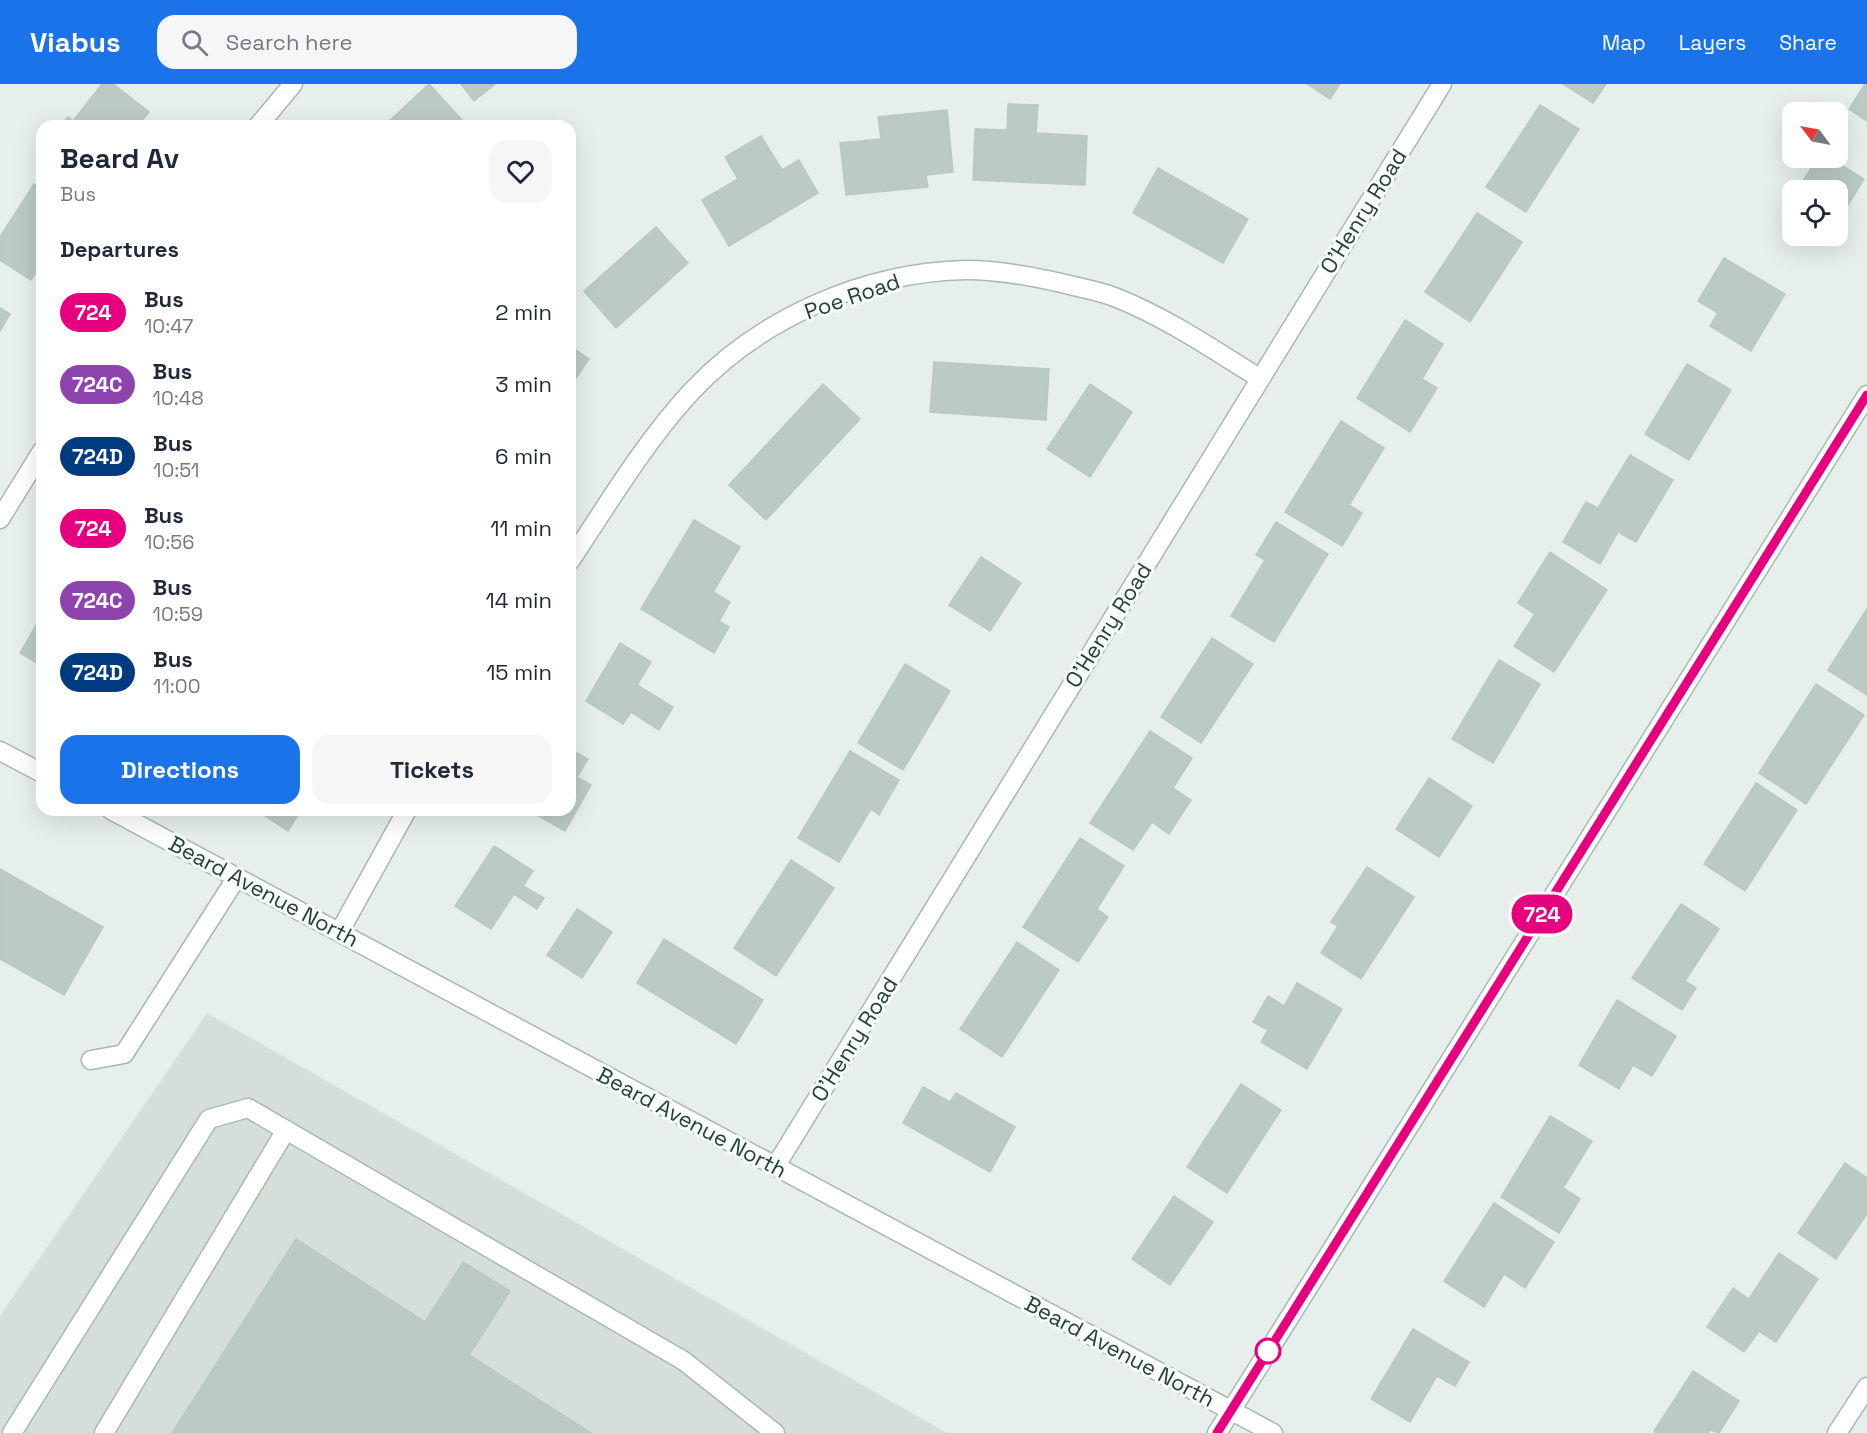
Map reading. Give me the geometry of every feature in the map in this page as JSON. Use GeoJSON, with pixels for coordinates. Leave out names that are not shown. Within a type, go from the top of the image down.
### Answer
{"type":"FeatureCollection","features":[{"type":"Feature","properties":{"kind":"street"},"geometry":{"type":"LineString","coordinates":[[263,120],[293,84]]}},
{"type":"Feature","properties":{"kind":"street","name":"O'Henry Road"},"geometry":{"type":"LineString","coordinates":[[775,1167],[1442,84]]}},
{"type":"Feature","properties":{"kind":"street","name":"Poe Road"},"geometry":{"type":"LineString","coordinates":[[576,552],[645,451],[700,384],[760,334],[818,303],[891,279],[967,270],[1043,278],[1106,295],[1186,333],[1259,378]]}},
{"type":"Feature","properties":{"kind":"street"},"geometry":{"type":"LineString","coordinates":[[1217,1433],[1867,395]]}},
{"type":"Feature","properties":{"kind":"street"},"geometry":{"type":"LineString","coordinates":[[0,519],[36,462]]}},
{"type":"Feature","properties":{"kind":"street"},"geometry":{"type":"LineString","coordinates":[[0,751],[36,770]]}},
{"type":"Feature","properties":{"kind":"street","name":"Beard Avenue North"},"geometry":{"type":"LineString","coordinates":[[122,816],[1273,1433]]}},
{"type":"Feature","properties":{"kind":"street"},"geometry":{"type":"LineString","coordinates":[[340,931],[404,816]]}},
{"type":"Feature","properties":{"kind":"street"},"geometry":{"type":"LineString","coordinates":[[91,1060],[124,1054],[237,876]]}},
{"type":"Feature","properties":{"kind":"street"},"geometry":{"type":"LineString","coordinates":[[12,1433],[209,1119],[248,1108],[684,1361],[775,1433]]}},
{"type":"Feature","properties":{"kind":"street"},"geometry":{"type":"LineString","coordinates":[[104,1433],[286,1130]]}},
{"type":"Feature","properties":{"kind":"street"},"geometry":{"type":"LineString","coordinates":[[1837,1433],[1867,1387]]}},
{"type":"Feature","properties":{"kind":"shaded area"},"geometry":{"type":"Polygon","coordinates":[[[207,1013],[947,1433],[0,1433],[0,1316],[207,1013]]]}},
{"type":"Feature","properties":{"kind":"building"},"geometry":{"type":"Polygon","coordinates":[[[102,84],[113,84],[149,112],[143,120],[74,120],[102,84]]]}},
{"type":"Feature","properties":{"kind":"building"},"geometry":{"type":"Polygon","coordinates":[[[429,84],[462,120],[390,120],[429,84]]]}},
{"type":"Feature","properties":{"kind":"building"},"geometry":{"type":"Polygon","coordinates":[[[461,84],[495,84],[474,101],[461,84]]]}},
{"type":"Feature","properties":{"kind":"building"},"geometry":{"type":"Polygon","coordinates":[[[1307,84],[1340,84],[1330,99],[1307,84]]]}},
{"type":"Feature","properties":{"kind":"building"},"geometry":{"type":"Polygon","coordinates":[[[1563,84],[1606,84],[1593,103],[1563,84]]]}},
{"type":"Feature","properties":{"kind":"building"},"geometry":{"type":"Polygon","coordinates":[[[1867,84],[1867,121],[1849,109],[1867,84]]]}},
{"type":"Feature","properties":{"kind":"building"},"geometry":{"type":"Polygon","coordinates":[[[1008,104],[1038,105],[1036,133],[1087,136],[1085,185],[973,180],[975,129],[1007,130],[1008,104]]]}},
{"type":"Feature","properties":{"kind":"building"},"geometry":{"type":"Polygon","coordinates":[[[1540,105],[1579,129],[1526,212],[1486,187],[1540,105]]]}},
{"type":"Feature","properties":{"kind":"building"},"geometry":{"type":"Polygon","coordinates":[[[947,110],[953,172],[926,175],[928,187],[846,195],[840,143],[881,139],[878,117],[947,110]]]}},
{"type":"Feature","properties":{"kind":"building"},"geometry":{"type":"Polygon","coordinates":[[[761,136],[782,170],[799,160],[818,193],[729,246],[702,200],[738,179],[725,157],[761,136]]]}},
{"type":"Feature","properties":{"kind":"building"},"geometry":{"type":"Polygon","coordinates":[[[1158,168],[1248,219],[1223,263],[1133,213],[1158,168]]]}},
{"type":"Feature","properties":{"kind":"building"},"geometry":{"type":"Polygon","coordinates":[[[1811,168],[1846,168],[1864,179],[1848,205],[1848,180],[1804,180],[1811,168]]]}},
{"type":"Feature","properties":{"kind":"building"},"geometry":{"type":"Polygon","coordinates":[[[34,184],[36,185],[36,272],[31,280],[0,260],[0,237],[34,184]]]}},
{"type":"Feature","properties":{"kind":"building"},"geometry":{"type":"Polygon","coordinates":[[[1477,213],[1522,242],[1470,322],[1425,292],[1477,213]]]}},
{"type":"Feature","properties":{"kind":"building"},"geometry":{"type":"Polygon","coordinates":[[[656,227],[688,263],[616,328],[584,291],[656,227]]]}},
{"type":"Feature","properties":{"kind":"building"},"geometry":{"type":"Polygon","coordinates":[[[1724,258],[1785,294],[1751,351],[1710,326],[1718,313],[1698,301],[1724,258]]]}},
{"type":"Feature","properties":{"kind":"building"},"geometry":{"type":"Polygon","coordinates":[[[0,308],[10,314],[0,331],[0,308]]]}},
{"type":"Feature","properties":{"kind":"building"},"geometry":{"type":"Polygon","coordinates":[[[1405,320],[1443,344],[1422,379],[1437,388],[1410,432],[1357,398],[1405,320]]]}},
{"type":"Feature","properties":{"kind":"building"},"geometry":{"type":"Polygon","coordinates":[[[576,350],[589,359],[576,378],[576,350]]]}},
{"type":"Feature","properties":{"kind":"building"},"geometry":{"type":"Polygon","coordinates":[[[934,362],[1049,369],[1046,420],[930,412],[934,362]]]}},
{"type":"Feature","properties":{"kind":"building"},"geometry":{"type":"Polygon","coordinates":[[[1687,364],[1731,390],[1689,460],[1645,434],[1687,364]]]}},
{"type":"Feature","properties":{"kind":"building"},"geometry":{"type":"Polygon","coordinates":[[[823,384],[860,419],[766,520],[729,485],[823,384]]]}},
{"type":"Feature","properties":{"kind":"building"},"geometry":{"type":"Polygon","coordinates":[[[1090,384],[1132,412],[1090,477],[1047,449],[1090,384]]]}},
{"type":"Feature","properties":{"kind":"building"},"geometry":{"type":"Polygon","coordinates":[[[1341,421],[1384,448],[1349,505],[1362,513],[1342,546],[1285,512],[1341,421]]]}},
{"type":"Feature","properties":{"kind":"building"},"geometry":{"type":"Polygon","coordinates":[[[1630,455],[1673,480],[1636,542],[1618,532],[1600,564],[1563,542],[1586,502],[1598,508],[1630,455]]]}},
{"type":"Feature","properties":{"kind":"building"},"geometry":{"type":"Polygon","coordinates":[[[694,520],[740,547],[713,592],[730,602],[719,621],[729,627],[714,653],[641,609],[694,520]]]}},
{"type":"Feature","properties":{"kind":"building"},"geometry":{"type":"Polygon","coordinates":[[[1276,522],[1328,554],[1274,642],[1231,616],[1265,560],[1256,555],[1276,522]]]}},
{"type":"Feature","properties":{"kind":"building"},"geometry":{"type":"Polygon","coordinates":[[[1550,552],[1607,590],[1554,672],[1514,646],[1535,614],[1518,603],[1550,552]]]}},
{"type":"Feature","properties":{"kind":"building"},"geometry":{"type":"Polygon","coordinates":[[[981,557],[1021,583],[990,631],[949,605],[981,557]]]}},
{"type":"Feature","properties":{"kind":"building"},"geometry":{"type":"Polygon","coordinates":[[[1867,609],[1867,695],[1828,670],[1867,609]]]}},
{"type":"Feature","properties":{"kind":"building"},"geometry":{"type":"Polygon","coordinates":[[[36,625],[36,662],[20,653],[36,625]]]}},
{"type":"Feature","properties":{"kind":"building"},"geometry":{"type":"Polygon","coordinates":[[[1212,638],[1253,664],[1201,743],[1161,717],[1212,638]]]}},
{"type":"Feature","properties":{"kind":"building"},"geometry":{"type":"Polygon","coordinates":[[[620,643],[651,662],[637,685],[673,707],[659,730],[631,712],[623,724],[586,701],[620,643]]]}},
{"type":"Feature","properties":{"kind":"building"},"geometry":{"type":"Polygon","coordinates":[[[1499,660],[1540,684],[1493,763],[1452,739],[1499,660]]]}},
{"type":"Feature","properties":{"kind":"building"},"geometry":{"type":"Polygon","coordinates":[[[905,664],[950,691],[903,770],[858,743],[905,664]]]}},
{"type":"Feature","properties":{"kind":"building"},"geometry":{"type":"Polygon","coordinates":[[[1816,684],[1864,715],[1806,804],[1759,773],[1816,684]]]}},
{"type":"Feature","properties":{"kind":"building"},"geometry":{"type":"Polygon","coordinates":[[[1150,731],[1192,758],[1173,788],[1191,800],[1169,834],[1152,822],[1133,850],[1090,823],[1150,731]]]}},
{"type":"Feature","properties":{"kind":"building"},"geometry":{"type":"Polygon","coordinates":[[[850,751],[899,780],[879,815],[871,809],[839,862],[798,838],[850,751]]]}},
{"type":"Feature","properties":{"kind":"building"},"geometry":{"type":"Polygon","coordinates":[[[576,752],[588,759],[577,777],[591,785],[576,812],[576,752]]]}},
{"type":"Feature","properties":{"kind":"building"},"geometry":{"type":"Polygon","coordinates":[[[1429,778],[1472,806],[1439,857],[1396,829],[1429,778]]]}},
{"type":"Feature","properties":{"kind":"building"},"geometry":{"type":"Polygon","coordinates":[[[1756,783],[1797,810],[1745,891],[1704,864],[1756,783]]]}},
{"type":"Feature","properties":{"kind":"building"},"geometry":{"type":"Polygon","coordinates":[[[265,816],[297,816],[288,831],[265,816]]]}},
{"type":"Feature","properties":{"kind":"building"},"geometry":{"type":"Polygon","coordinates":[[[539,816],[573,816],[565,831],[539,816]]]}},
{"type":"Feature","properties":{"kind":"building"},"geometry":{"type":"Polygon","coordinates":[[[1080,838],[1124,866],[1097,909],[1108,917],[1078,962],[1023,927],[1080,838]]]}},
{"type":"Feature","properties":{"kind":"building"},"geometry":{"type":"Polygon","coordinates":[[[494,846],[533,871],[523,886],[544,898],[537,909],[514,894],[491,929],[455,906],[494,846]]]}},
{"type":"Feature","properties":{"kind":"building"},"geometry":{"type":"Polygon","coordinates":[[[791,860],[834,888],[776,976],[734,948],[791,860]]]}},
{"type":"Feature","properties":{"kind":"building"},"geometry":{"type":"Polygon","coordinates":[[[1367,867],[1414,897],[1361,979],[1321,953],[1338,926],[1331,922],[1367,867]]]}},
{"type":"Feature","properties":{"kind":"building"},"geometry":{"type":"Polygon","coordinates":[[[0,869],[103,927],[64,995],[0,959],[0,869]]]}},
{"type":"Feature","properties":{"kind":"building"},"geometry":{"type":"Polygon","coordinates":[[[1681,904],[1719,929],[1685,981],[1696,988],[1682,1010],[1632,978],[1681,904]]]}},
{"type":"Feature","properties":{"kind":"building"},"geometry":{"type":"Polygon","coordinates":[[[577,909],[612,932],[582,978],[547,955],[577,909]]]}},
{"type":"Feature","properties":{"kind":"building"},"geometry":{"type":"Polygon","coordinates":[[[664,939],[763,1000],[736,1044],[637,983],[664,939]]]}},
{"type":"Feature","properties":{"kind":"building"},"geometry":{"type":"Polygon","coordinates":[[[1017,942],[1059,970],[1002,1057],[960,1029],[1017,942]]]}},
{"type":"Feature","properties":{"kind":"building"},"geometry":{"type":"Polygon","coordinates":[[[1297,983],[1342,1009],[1307,1069],[1261,1042],[1268,1030],[1253,1022],[1268,996],[1284,1006],[1297,983]]]}},
{"type":"Feature","properties":{"kind":"building"},"geometry":{"type":"Polygon","coordinates":[[[1617,1000],[1676,1036],[1652,1076],[1633,1065],[1619,1089],[1579,1065],[1617,1000]]]}},
{"type":"Feature","properties":{"kind":"building"},"geometry":{"type":"Polygon","coordinates":[[[1241,1084],[1281,1110],[1227,1193],[1187,1167],[1241,1084]]]}},
{"type":"Feature","properties":{"kind":"building"},"geometry":{"type":"Polygon","coordinates":[[[923,1087],[950,1102],[956,1093],[1015,1127],[990,1172],[903,1123],[923,1087]]]}},
{"type":"Feature","properties":{"kind":"building"},"geometry":{"type":"Polygon","coordinates":[[[1550,1116],[1592,1141],[1563,1188],[1580,1199],[1559,1233],[1501,1197],[1550,1116]]]}},
{"type":"Feature","properties":{"kind":"building"},"geometry":{"type":"Polygon","coordinates":[[[1845,1163],[1867,1178],[1867,1214],[1836,1259],[1798,1233],[1845,1163]]]}},
{"type":"Feature","properties":{"kind":"building"},"geometry":{"type":"Polygon","coordinates":[[[1174,1196],[1213,1222],[1170,1285],[1132,1259],[1174,1196]]]}},
{"type":"Feature","properties":{"kind":"building"},"geometry":{"type":"Polygon","coordinates":[[[1494,1203],[1554,1242],[1525,1288],[1504,1274],[1484,1307],[1444,1281],[1494,1203]]]}},
{"type":"Feature","properties":{"kind":"building"},"geometry":{"type":"Polygon","coordinates":[[[296,1239],[425,1322],[463,1262],[510,1291],[469,1355],[591,1433],[172,1433],[296,1239]]]}},
{"type":"Feature","properties":{"kind":"building"},"geometry":{"type":"Polygon","coordinates":[[[1779,1253],[1818,1279],[1776,1342],[1759,1331],[1744,1352],[1707,1327],[1733,1288],[1749,1299],[1779,1253]]]}},
{"type":"Feature","properties":{"kind":"building"},"geometry":{"type":"Polygon","coordinates":[[[1413,1329],[1469,1362],[1455,1386],[1437,1376],[1410,1422],[1371,1399],[1413,1329]]]}},
{"type":"Feature","properties":{"kind":"building"},"geometry":{"type":"Polygon","coordinates":[[[1693,1371],[1739,1401],[1719,1433],[1710,1430],[1708,1433],[1657,1433],[1654,1431],[1693,1371]]]}},
{"type":"Feature","properties":{"kind":"bus line","name":"724"},"geometry":{"type":"LineString","coordinates":[[1217,1433],[1867,395]]}}]}
